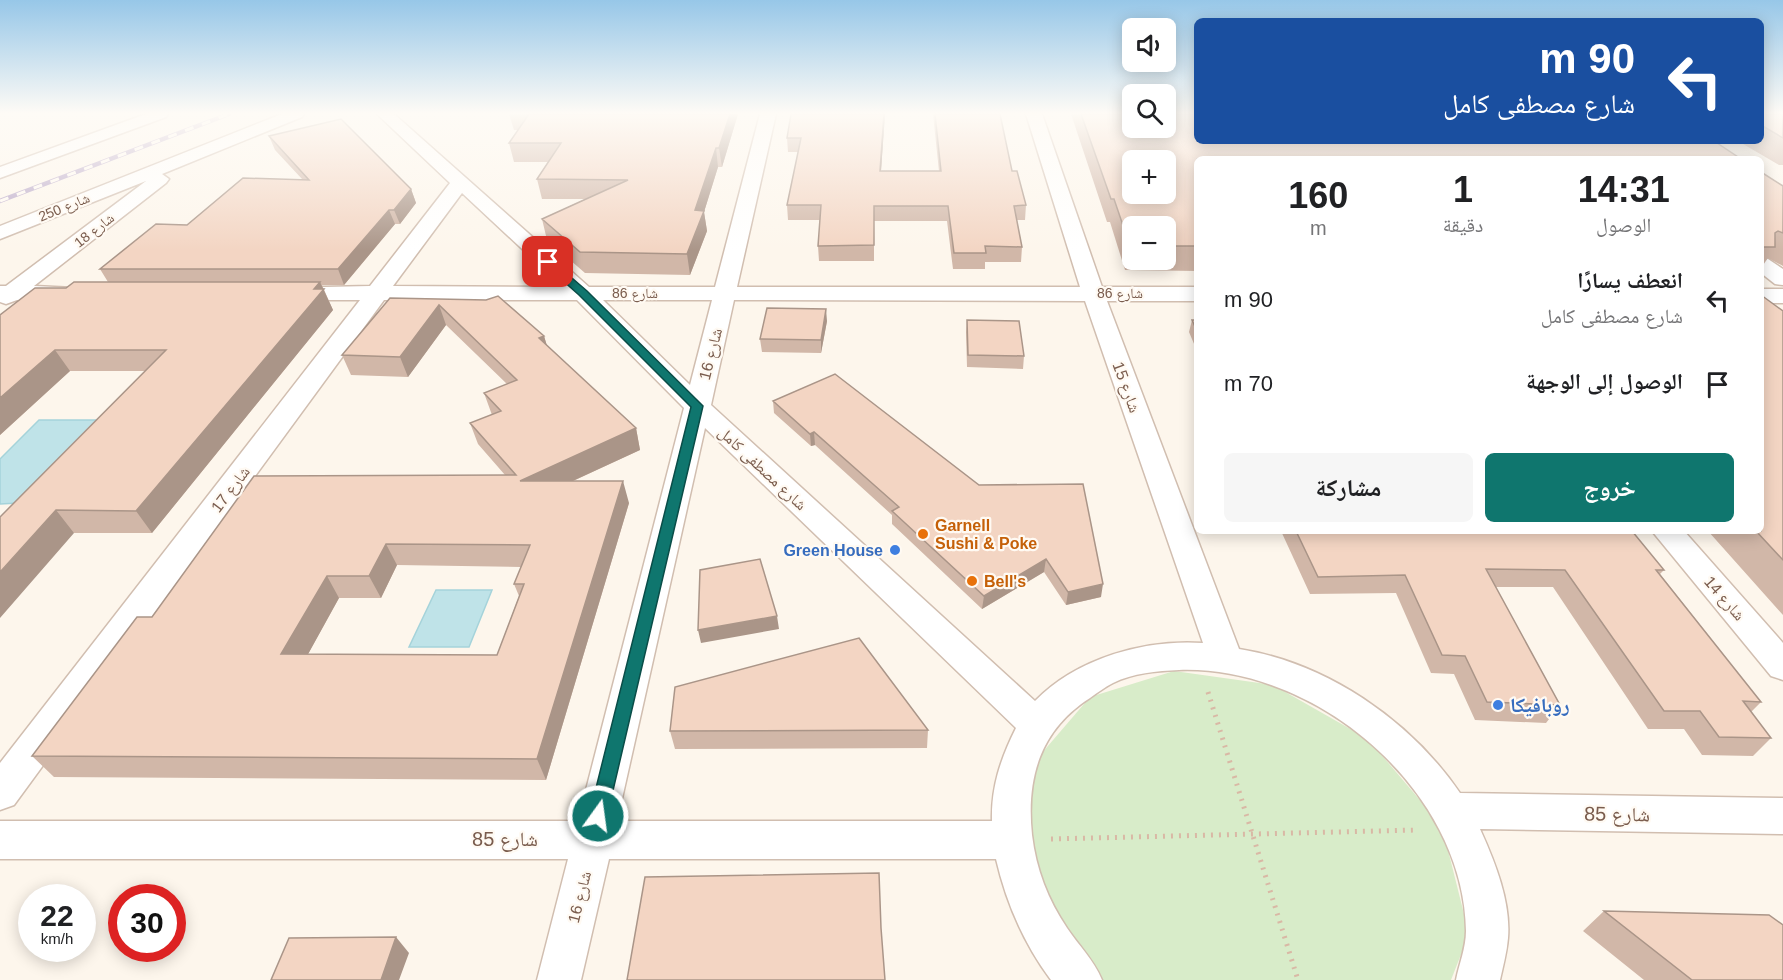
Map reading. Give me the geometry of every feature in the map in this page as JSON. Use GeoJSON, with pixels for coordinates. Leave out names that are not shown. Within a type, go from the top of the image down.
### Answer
{"type":"FeatureCollection","features":[{"type":"Feature","properties":{"kind":"street"},"geometry":{"type":"LineString","coordinates":[[0,172],[34,160]]}},
{"type":"Feature","properties":{"kind":"street","name":"شارع 250"},"geometry":{"type":"LineString","coordinates":[[0,233],[180,160]]}},
{"type":"Feature","properties":{"kind":"street","name":"شارع 18"},"geometry":{"type":"LineString","coordinates":[[4,296],[183,160]]}},
{"type":"Feature","properties":{"kind":"street","name":"شارع مصطفى كامل"},"geometry":{"type":"LineString","coordinates":[[433,160],[583,293],[697,406],[1037,724]]}},
{"type":"Feature","properties":{"kind":"street","name":"شارع 16"},"geometry":{"type":"LineString","coordinates":[[559,980],[757,160]]}},
{"type":"Feature","properties":{"kind":"street","name":"شارع 15"},"geometry":{"type":"LineString","coordinates":[[1049,160],[1211,657]]}},
{"type":"Feature","properties":{"kind":"street","name":"شارع 17"},"geometry":{"type":"LineString","coordinates":[[0,794],[459,184]]}},
{"type":"Feature","properties":{"kind":"street"},"geometry":{"type":"LineString","coordinates":[[1764,265],[1783,279]]}},
{"type":"Feature","properties":{"kind":"street"},"geometry":{"type":"LineString","coordinates":[[4,296],[82,293]]}},
{"type":"Feature","properties":{"kind":"street","name":"شارع 86"},"geometry":{"type":"LineString","coordinates":[[271,293],[1194,294]]}},
{"type":"Feature","properties":{"kind":"street"},"geometry":{"type":"LineString","coordinates":[[1764,296],[1783,296]]}},
{"type":"Feature","properties":{"kind":"street","name":"شارع 14"},"geometry":{"type":"LineString","coordinates":[[1670,534],[1783,666]]}},
{"type":"Feature","properties":{"kind":"street"},"geometry":{"type":"LineString","coordinates":[[1080,980],[1062,960],[1037,920],[1020,879],[1011,840],[1011,797],[1020,758],[1037,724],[1053,706],[1072,689],[1093,676],[1142,660],[1211,657],[1268,669],[1310,685],[1350,708],[1388,737],[1423,771],[1455,820],[1477,869],[1487,931],[1478,980]]}},
{"type":"Feature","properties":{"kind":"street","name":"شارع 85"},"geometry":{"type":"LineString","coordinates":[[1455,820],[1783,816]]}},
{"type":"Feature","properties":{"kind":"street","name":"شارع 85"},"geometry":{"type":"LineString","coordinates":[[0,840],[1011,840]]}},
{"type":"Feature","properties":{"kind":"path"},"geometry":{"type":"LineString","coordinates":[[1211,657],[1253,834],[1298,980]]}},
{"type":"Feature","properties":{"kind":"path"},"geometry":{"type":"LineString","coordinates":[[1011,840],[1253,834],[1455,820]]}},
{"type":"Feature","properties":{"kind":"green space"},"geometry":{"type":"Polygon","coordinates":[[[1174,671],[1273,685],[1368,739],[1442,826],[1469,934],[1451,980],[1098,980],[1079,965],[1027,857],[1035,761],[1090,697],[1174,671]]]}},
{"type":"Feature","properties":{"kind":"water"},"geometry":{"type":"Polygon","coordinates":[[[39,420],[97,420],[18,503],[0,504],[0,459],[39,420]]]}},
{"type":"Feature","properties":{"kind":"water"},"geometry":{"type":"Polygon","coordinates":[[[436,590],[492,590],[469,647],[409,647],[436,590]]]}},
{"type":"Feature","properties":{"kind":"building"},"geometry":{"type":"Polygon","coordinates":[[[291,160],[382,160],[411,189],[394,210],[389,210],[338,269],[100,269],[156,224],[187,225],[243,178],[309,180],[291,160]]]}},
{"type":"Feature","properties":{"kind":"building"},"geometry":{"type":"Polygon","coordinates":[[[550,160],[712,160],[695,210],[704,211],[687,254],[580,252],[542,219],[628,180],[537,179],[550,160]]]}},
{"type":"Feature","properties":{"kind":"building"},"geometry":{"type":"Polygon","coordinates":[[[796,160],[881,160],[880,171],[941,171],[940,160],[1010,160],[1012,171],[1017,171],[1026,205],[1014,206],[1022,247],[985,246],[986,253],[954,253],[948,206],[874,206],[874,245],[818,246],[821,205],[787,205],[796,160]]]}},
{"type":"Feature","properties":{"kind":"building"},"geometry":{"type":"Polygon","coordinates":[[[1097,160],[1122,160],[1122,204],[1176,204],[1176,160],[1194,160],[1194,246],[1176,246],[1176,216],[1122,216],[1122,222],[1097,160]]]}},
{"type":"Feature","properties":{"kind":"building"},"geometry":{"type":"Polygon","coordinates":[[[1764,174],[1783,186],[1783,233],[1778,231],[1775,233],[1775,247],[1764,247],[1764,174]]]}},
{"type":"Feature","properties":{"kind":"building"},"geometry":{"type":"Polygon","coordinates":[[[74,282],[320,282],[314,289],[324,289],[136,511],[56,510],[0,572],[0,517],[166,350],[55,350],[0,398],[0,315],[35,288],[66,288],[74,282]]]}},
{"type":"Feature","properties":{"kind":"building"},"geometry":{"type":"Polygon","coordinates":[[[498,296],[544,336],[539,338],[636,428],[520,481],[623,481],[537,759],[32,756],[137,617],[152,617],[254,476],[516,475],[470,423],[501,411],[484,393],[517,380],[439,305],[400,357],[342,355],[390,298],[486,300],[498,296]],[[386,544],[369,576],[327,576],[281,654],[497,655],[524,584],[514,584],[530,545],[386,544]]]}},
{"type":"Feature","properties":{"kind":"building"},"geometry":{"type":"Polygon","coordinates":[[[1764,297],[1783,311],[1783,560],[1759,534],[1764,534],[1764,297]]]}},
{"type":"Feature","properties":{"kind":"building"},"geometry":{"type":"Polygon","coordinates":[[[767,308],[826,309],[821,340],[760,339],[767,308]]]}},
{"type":"Feature","properties":{"kind":"building"},"geometry":{"type":"Polygon","coordinates":[[[967,320],[1019,321],[1024,356],[968,355],[967,320]]]}},
{"type":"Feature","properties":{"kind":"building"},"geometry":{"type":"Polygon","coordinates":[[[835,374],[979,485],[1083,484],[1103,584],[1068,592],[1046,559],[984,596],[892,511],[899,507],[814,432],[810,434],[773,401],[835,374]]]}},
{"type":"Feature","properties":{"kind":"building"},"geometry":{"type":"Polygon","coordinates":[[[1297,534],[1634,534],[1664,570],[1656,570],[1761,702],[1743,701],[1771,738],[1719,737],[1700,711],[1664,711],[1565,570],[1486,569],[1560,705],[1487,702],[1465,656],[1442,655],[1405,575],[1318,577],[1297,534]]]}},
{"type":"Feature","properties":{"kind":"building"},"geometry":{"type":"Polygon","coordinates":[[[760,559],[777,616],[698,630],[700,570],[760,559]]]}},
{"type":"Feature","properties":{"kind":"building"},"geometry":{"type":"Polygon","coordinates":[[[859,638],[928,730],[670,731],[675,687],[859,638]]]}},
{"type":"Feature","properties":{"kind":"building"},"geometry":{"type":"Polygon","coordinates":[[[879,873],[885,980],[627,980],[645,877],[879,873]]]}},
{"type":"Feature","properties":{"kind":"building"},"geometry":{"type":"Polygon","coordinates":[[[1604,911],[1769,915],[1783,925],[1783,980],[1692,980],[1604,911]]]}},
{"type":"Feature","properties":{"kind":"building"},"geometry":{"type":"Polygon","coordinates":[[[396,937],[381,980],[271,980],[289,938],[396,937]]]}},
{"type":"Feature","properties":{"kind":"railway"},"geometry":{"type":"LineString","coordinates":[[0,201],[109,160]]}},
{"type":"Feature","properties":{"kind":"place","name":"Garnell Sushi & Poke"},"geometry":{"type":"Point","coordinates":[923,534]}},
{"type":"Feature","properties":{"kind":"place","name":"Green House"},"geometry":{"type":"Point","coordinates":[895,550]}},
{"type":"Feature","properties":{"kind":"place","name":"Bell's"},"geometry":{"type":"Point","coordinates":[972,581]}},
{"type":"Feature","properties":{"kind":"place","name":"روبافيكا"},"geometry":{"type":"Point","coordinates":[1498,705]}},
{"type":"Feature","properties":{"kind":"route"},"geometry":{"type":"LineString","coordinates":[[548,262],[583,293],[697,406],[598,816]]}}]}
